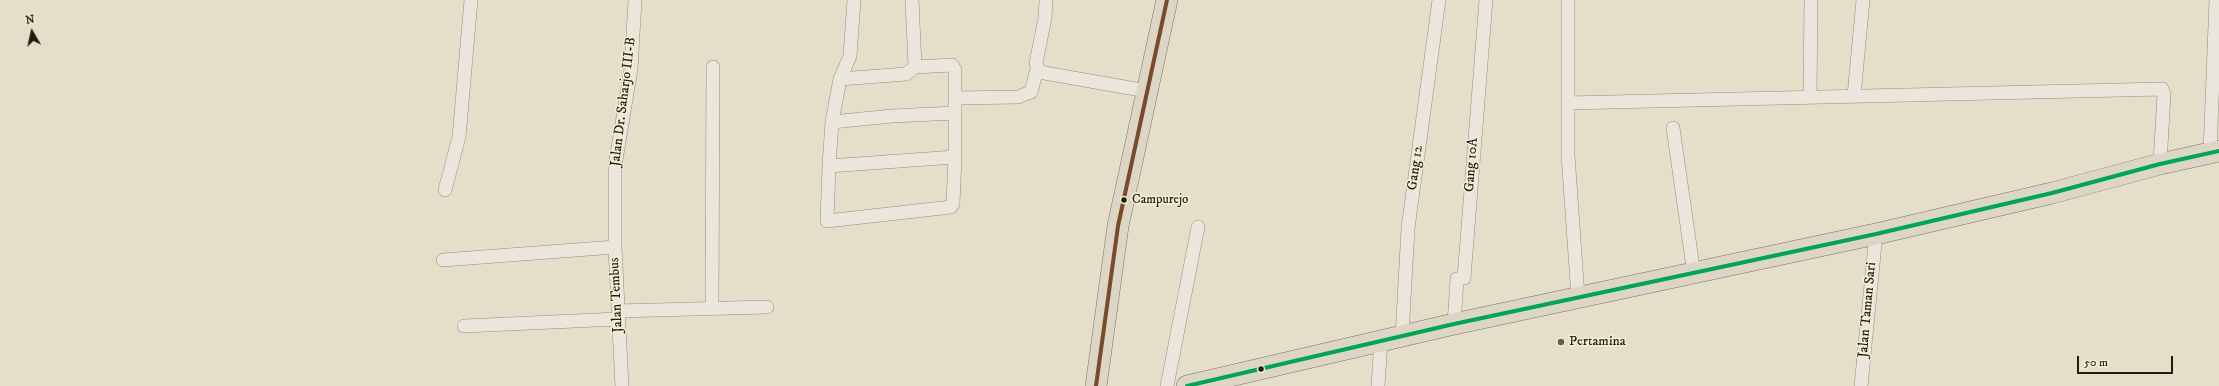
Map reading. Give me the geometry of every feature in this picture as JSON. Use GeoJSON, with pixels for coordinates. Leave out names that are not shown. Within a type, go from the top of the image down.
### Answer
{"type":"FeatureCollection","features":[{"type":"Feature","properties":{"kind":"highway"},"geometry":{"type":"LineString","coordinates":[[1096,386],[1118,226],[1167,0]]}},
{"type":"Feature","properties":{"kind":"highway"},"geometry":{"type":"LineString","coordinates":[[1187,386],[1454,324],[1876,234],[2052,193],[2160,164],[2215,152]]}},
{"type":"Feature","properties":{"kind":"street"},"geometry":{"type":"LineString","coordinates":[[445,190],[459,136],[471,0]]}},
{"type":"Feature","properties":{"kind":"street","name":"Jalan Dr. Saharjo III-B"},"geometry":{"type":"LineString","coordinates":[[614,204],[615,166],[631,69],[634,0]]}},
{"type":"Feature","properties":{"kind":"street"},"geometry":{"type":"LineString","coordinates":[[840,79],[906,74],[915,67],[952,65],[955,70],[955,157],[953,204],[951,207],[827,221],[832,122],[840,79],[850,56],[854,0]]}},
{"type":"Feature","properties":{"kind":"street"},"geometry":{"type":"LineString","coordinates":[[912,0],[915,67]]}},
{"type":"Feature","properties":{"kind":"street"},"geometry":{"type":"LineString","coordinates":[[955,98],[1018,97],[1031,92],[1037,69],[1036,63],[1046,0]]}},
{"type":"Feature","properties":{"kind":"street","name":"Gang 12"},"geometry":{"type":"LineString","coordinates":[[1402,336],[1408,228],[1439,0]]}},
{"type":"Feature","properties":{"kind":"street","name":"Gang 10A"},"geometry":{"type":"LineString","coordinates":[[1454,324],[1457,279],[1464,278],[1486,0]]}},
{"type":"Feature","properties":{"kind":"street"},"geometry":{"type":"LineString","coordinates":[[1568,0],[1568,155],[1578,298]]}},
{"type":"Feature","properties":{"kind":"street"},"geometry":{"type":"LineString","coordinates":[[1810,97],[1811,0]]}},
{"type":"Feature","properties":{"kind":"street"},"geometry":{"type":"LineString","coordinates":[[1854,96],[1863,0]]}},
{"type":"Feature","properties":{"kind":"street"},"geometry":{"type":"LineString","coordinates":[[2215,152],[2216,0]]}},
{"type":"Feature","properties":{"kind":"street"},"geometry":{"type":"LineString","coordinates":[[712,308],[713,67]]}},
{"type":"Feature","properties":{"kind":"street"},"geometry":{"type":"LineString","coordinates":[[1037,69],[1039,72],[1147,91]]}},
{"type":"Feature","properties":{"kind":"street"},"geometry":{"type":"LineString","coordinates":[[1568,103],[2162,89],[2164,94],[2160,164]]}},
{"type":"Feature","properties":{"kind":"street"},"geometry":{"type":"LineString","coordinates":[[832,122],[892,116],[955,113]]}},
{"type":"Feature","properties":{"kind":"street"},"geometry":{"type":"LineString","coordinates":[[1673,128],[1694,274]]}},
{"type":"Feature","properties":{"kind":"street"},"geometry":{"type":"LineString","coordinates":[[829,166],[955,157]]}},
{"type":"Feature","properties":{"kind":"street","name":"Jalan Tembus"},"geometry":{"type":"LineString","coordinates":[[614,204],[622,386]]}},
{"type":"Feature","properties":{"kind":"street"},"geometry":{"type":"LineString","coordinates":[[1167,386],[1198,227]]}},
{"type":"Feature","properties":{"kind":"street","name":"Jalan Taman Sari"},"geometry":{"type":"LineString","coordinates":[[1861,386],[1876,234]]}},
{"type":"Feature","properties":{"kind":"street"},"geometry":{"type":"LineString","coordinates":[[444,260],[615,247]]}},
{"type":"Feature","properties":{"kind":"street"},"geometry":{"type":"LineString","coordinates":[[464,326],[712,308],[767,307]]}},
{"type":"Feature","properties":{"kind":"street"},"geometry":{"type":"LineString","coordinates":[[1378,386],[1381,341]]}},
{"type":"Feature","properties":{"kind":"transit line"},"geometry":{"type":"LineString","coordinates":[[1096,386],[1118,226],[1167,0]]}},
{"type":"Feature","properties":{"kind":"transit line"},"geometry":{"type":"LineString","coordinates":[[1187,386],[1454,324],[1876,234],[2052,193],[2160,164],[2219,151]]}},
{"type":"Feature","properties":{"kind":"place","name":"Campurejo"},"geometry":{"type":"Point","coordinates":[1124,200]}},
{"type":"Feature","properties":{"kind":"place","name":"Pertamina"},"geometry":{"type":"Point","coordinates":[1561,342]}}]}
